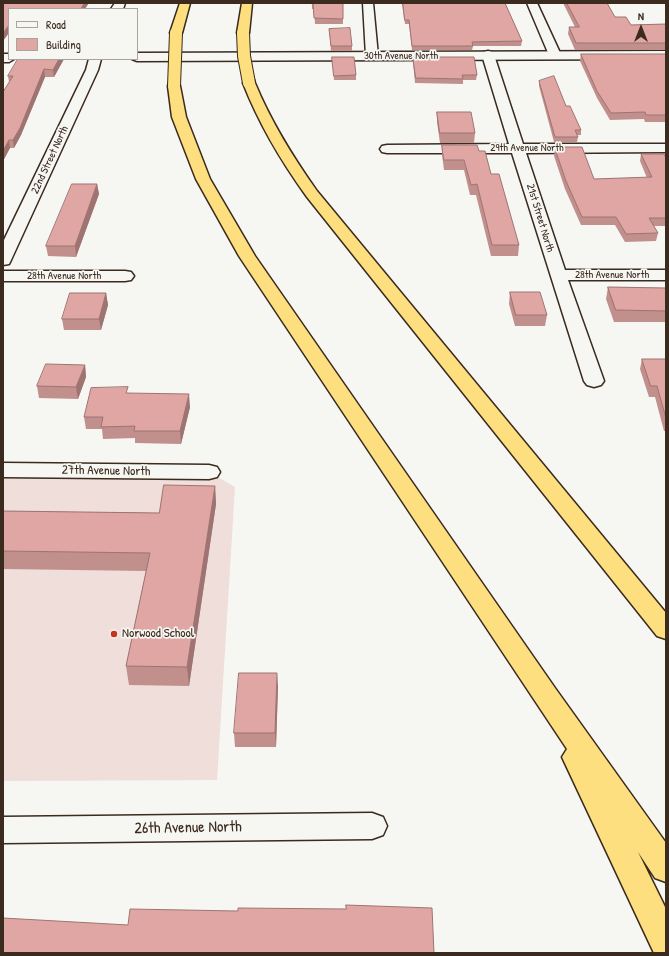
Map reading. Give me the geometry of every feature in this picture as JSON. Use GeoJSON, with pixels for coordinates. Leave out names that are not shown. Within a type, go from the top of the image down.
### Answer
{"type":"FeatureCollection","features":[{"type":"Feature","properties":{"kind":"highway"},"geometry":{"type":"LineString","coordinates":[[185,3],[176,33],[174,86],[179,117],[203,179],[247,256],[545,695],[666,868]]}},
{"type":"Feature","properties":{"kind":"highway"},"geometry":{"type":"LineString","coordinates":[[247,3],[243,33],[244,56],[249,83],[258,105],[288,161],[312,194],[666,630]]}},
{"type":"Feature","properties":{"kind":"highway"},"geometry":{"type":"LineString","coordinates":[[545,695],[666,943]]}},
{"type":"Feature","properties":{"kind":"street"},"geometry":{"type":"LineString","coordinates":[[368,3],[372,56]]}},
{"type":"Feature","properties":{"kind":"street"},"geometry":{"type":"LineString","coordinates":[[532,3],[555,55]]}},
{"type":"Feature","properties":{"kind":"street","name":"21st Street North"},"geometry":{"type":"LineString","coordinates":[[488,55],[558,275],[594,381]]}},
{"type":"Feature","properties":{"kind":"street","name":"30th Avenue North"},"geometry":{"type":"LineString","coordinates":[[138,57],[666,55]]}},
{"type":"Feature","properties":{"kind":"street","name":"22nd Street North"},"geometry":{"type":"LineString","coordinates":[[3,260],[92,70],[95,60]]}},
{"type":"Feature","properties":{"kind":"street","name":"29th Avenue North"},"geometry":{"type":"LineString","coordinates":[[387,149],[666,148]]}},
{"type":"Feature","properties":{"kind":"street","name":"28th Avenue North"},"geometry":{"type":"LineString","coordinates":[[558,275],[666,275]]}},
{"type":"Feature","properties":{"kind":"street","name":"28th Avenue North"},"geometry":{"type":"LineString","coordinates":[[3,276],[125,276]]}},
{"type":"Feature","properties":{"kind":"street","name":"27th Avenue North"},"geometry":{"type":"LineString","coordinates":[[3,470],[209,472]]}},
{"type":"Feature","properties":{"kind":"street","name":"26th Avenue North"},"geometry":{"type":"LineString","coordinates":[[3,830],[372,826]]}},
{"type":"Feature","properties":{"kind":"shaded area","name":"Norwood School"},"geometry":{"type":"Polygon","coordinates":[[[209,472],[235,487],[217,780],[3,781],[3,473],[209,472]]]}},
{"type":"Feature","properties":{"kind":"building"},"geometry":{"type":"Polygon","coordinates":[[[3,3],[84,3],[82,8],[8,8],[8,26],[3,33],[3,3]]]}},
{"type":"Feature","properties":{"kind":"building"},"geometry":{"type":"Polygon","coordinates":[[[312,3],[343,3],[343,19],[314,18],[312,3]]]}},
{"type":"Feature","properties":{"kind":"building"},"geometry":{"type":"Polygon","coordinates":[[[403,3],[505,3],[522,41],[472,42],[473,46],[412,46],[409,20],[405,20],[403,3]]]}},
{"type":"Feature","properties":{"kind":"building"},"geometry":{"type":"Polygon","coordinates":[[[567,3],[607,3],[615,17],[626,17],[631,25],[666,24],[666,43],[576,43],[569,27],[579,27],[567,3]]]}},
{"type":"Feature","properties":{"kind":"building"},"geometry":{"type":"Polygon","coordinates":[[[350,28],[352,46],[331,46],[329,29],[350,28]]]}},
{"type":"Feature","properties":{"kind":"building"},"geometry":{"type":"Polygon","coordinates":[[[581,54],[666,54],[666,115],[646,115],[645,112],[611,113],[597,91],[581,54]]]}},
{"type":"Feature","properties":{"kind":"building"},"geometry":{"type":"Polygon","coordinates":[[[332,57],[354,57],[356,75],[334,76],[332,57]]]}},
{"type":"Feature","properties":{"kind":"building"},"geometry":{"type":"Polygon","coordinates":[[[413,57],[474,57],[477,75],[462,75],[463,79],[416,78],[413,57]]]}},
{"type":"Feature","properties":{"kind":"building"},"geometry":{"type":"Polygon","coordinates":[[[17,60],[58,60],[53,70],[44,69],[20,128],[13,140],[9,140],[3,151],[3,92],[13,76],[8,76],[17,60]]]}},
{"type":"Feature","properties":{"kind":"building"},"geometry":{"type":"Polygon","coordinates":[[[554,76],[566,106],[570,106],[581,130],[575,130],[578,137],[555,137],[539,81],[554,76]]]}},
{"type":"Feature","properties":{"kind":"building"},"geometry":{"type":"Polygon","coordinates":[[[437,112],[471,112],[475,133],[440,133],[437,112]]]}},
{"type":"Feature","properties":{"kind":"building"},"geometry":{"type":"Polygon","coordinates":[[[442,145],[477,145],[479,151],[485,151],[491,174],[499,174],[519,245],[492,245],[477,184],[471,185],[464,160],[444,160],[442,145]]]}},
{"type":"Feature","properties":{"kind":"building"},"geometry":{"type":"Polygon","coordinates":[[[559,147],[582,147],[594,179],[652,177],[641,154],[664,154],[666,158],[666,218],[649,218],[658,233],[626,234],[616,217],[582,217],[566,181],[555,149],[559,149],[559,147]]]}},
{"type":"Feature","properties":{"kind":"building"},"geometry":{"type":"Polygon","coordinates":[[[72,184],[97,184],[75,246],[46,246],[72,184]]]}},
{"type":"Feature","properties":{"kind":"building"},"geometry":{"type":"Polygon","coordinates":[[[608,287],[666,288],[666,311],[616,310],[608,287]]]}},
{"type":"Feature","properties":{"kind":"building"},"geometry":{"type":"Polygon","coordinates":[[[510,292],[540,292],[547,315],[516,315],[510,292]]]}},
{"type":"Feature","properties":{"kind":"building"},"geometry":{"type":"Polygon","coordinates":[[[70,293],[106,293],[99,319],[62,319],[70,293]]]}},
{"type":"Feature","properties":{"kind":"building"},"geometry":{"type":"Polygon","coordinates":[[[642,359],[666,359],[666,418],[657,386],[651,386],[642,359]]]}},
{"type":"Feature","properties":{"kind":"building"},"geometry":{"type":"Polygon","coordinates":[[[46,364],[85,365],[76,387],[37,386],[46,364]]]}},
{"type":"Feature","properties":{"kind":"building"},"geometry":{"type":"Polygon","coordinates":[[[128,387],[126,393],[189,394],[180,431],[134,431],[135,426],[101,427],[103,417],[84,417],[91,388],[128,387]]]}},
{"type":"Feature","properties":{"kind":"building"},"geometry":{"type":"Polygon","coordinates":[[[164,485],[215,486],[187,667],[126,666],[150,553],[3,551],[3,511],[159,513],[164,485]]]}},
{"type":"Feature","properties":{"kind":"building"},"geometry":{"type":"Polygon","coordinates":[[[239,673],[277,673],[275,733],[234,733],[239,673]]]}},
{"type":"Feature","properties":{"kind":"building"},"geometry":{"type":"Polygon","coordinates":[[[346,905],[432,908],[434,953],[3,953],[3,918],[128,925],[130,909],[238,911],[238,908],[346,909],[346,905]]]}},
{"type":"Feature","properties":{"kind":"place","name":"Norwood School"},"geometry":{"type":"Point","coordinates":[114,634]}}]}
